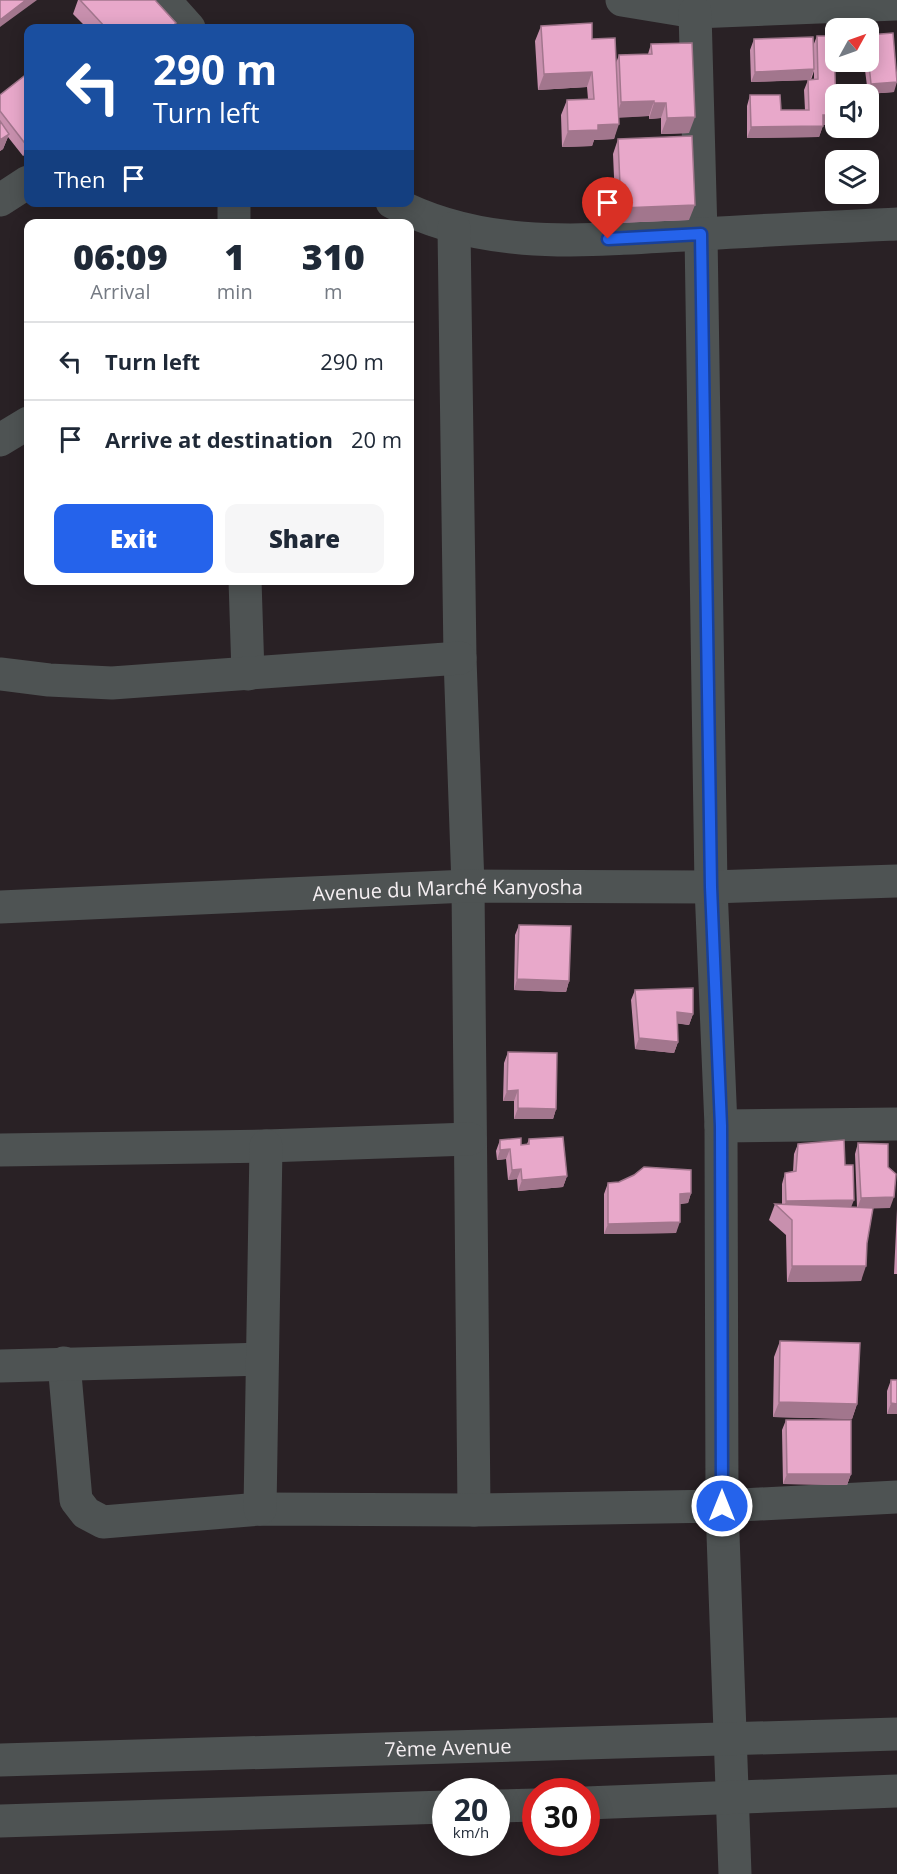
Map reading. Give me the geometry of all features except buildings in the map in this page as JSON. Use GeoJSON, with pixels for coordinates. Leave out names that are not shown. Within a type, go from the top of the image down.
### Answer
{"type":"FeatureCollection","features":[{"type":"Feature","properties":{"kind":"street"},"geometry":{"type":"LineString","coordinates":[[164,0],[185,24]]}},
{"type":"Feature","properties":{"kind":"street"},"geometry":{"type":"LineString","coordinates":[[622,0],[695,12],[897,4]]}},
{"type":"Feature","properties":{"kind":"street"},"geometry":{"type":"LineString","coordinates":[[695,12],[701,234],[711,887],[721,1126],[722,1506],[735,1874]]}},
{"type":"Feature","properties":{"kind":"street"},"geometry":{"type":"LineString","coordinates":[[0,200],[24,185]]}},
{"type":"Feature","properties":{"kind":"street"},"geometry":{"type":"LineString","coordinates":[[401,207],[454,228],[519,239],[608,239],[897,224]]}},
{"type":"Feature","properties":{"kind":"street"},"geometry":{"type":"LineString","coordinates":[[454,228],[460,658],[468,886],[474,1510]]}},
{"type":"Feature","properties":{"kind":"street"},"geometry":{"type":"LineString","coordinates":[[244,585],[248,674]]}},
{"type":"Feature","properties":{"kind":"street"},"geometry":{"type":"LineString","coordinates":[[0,674],[49,680],[112,682],[460,658]]}},
{"type":"Feature","properties":{"kind":"street","name":"Avenue du Marché Kanyosha"},"geometry":{"type":"LineString","coordinates":[[0,907],[468,886],[711,887],[897,881]]}},
{"type":"Feature","properties":{"kind":"street"},"geometry":{"type":"LineString","coordinates":[[721,1126],[897,1124]]}},
{"type":"Feature","properties":{"kind":"street"},"geometry":{"type":"LineString","coordinates":[[0,1150],[266,1146],[470,1139]]}},
{"type":"Feature","properties":{"kind":"street"},"geometry":{"type":"LineString","coordinates":[[260,1509],[266,1146]]}},
{"type":"Feature","properties":{"kind":"street"},"geometry":{"type":"LineString","coordinates":[[0,1366],[261,1359]]}},
{"type":"Feature","properties":{"kind":"street"},"geometry":{"type":"LineString","coordinates":[[64,1363],[76,1500],[86,1514],[103,1522],[260,1509],[474,1510],[722,1506],[897,1497]]}},
{"type":"Feature","properties":{"kind":"street","name":"7ème Avenue"},"geometry":{"type":"LineString","coordinates":[[0,1760],[897,1734]]}},
{"type":"Feature","properties":{"kind":"street"},"geometry":{"type":"LineString","coordinates":[[600,1803],[897,1791]]}},
{"type":"Feature","properties":{"kind":"street"},"geometry":{"type":"LineString","coordinates":[[0,1821],[432,1808]]}},
{"type":"Feature","properties":{"kind":"route"},"geometry":{"type":"LineString","coordinates":[[608,239],[701,234],[711,887],[721,1126],[722,1506]]}}]}
